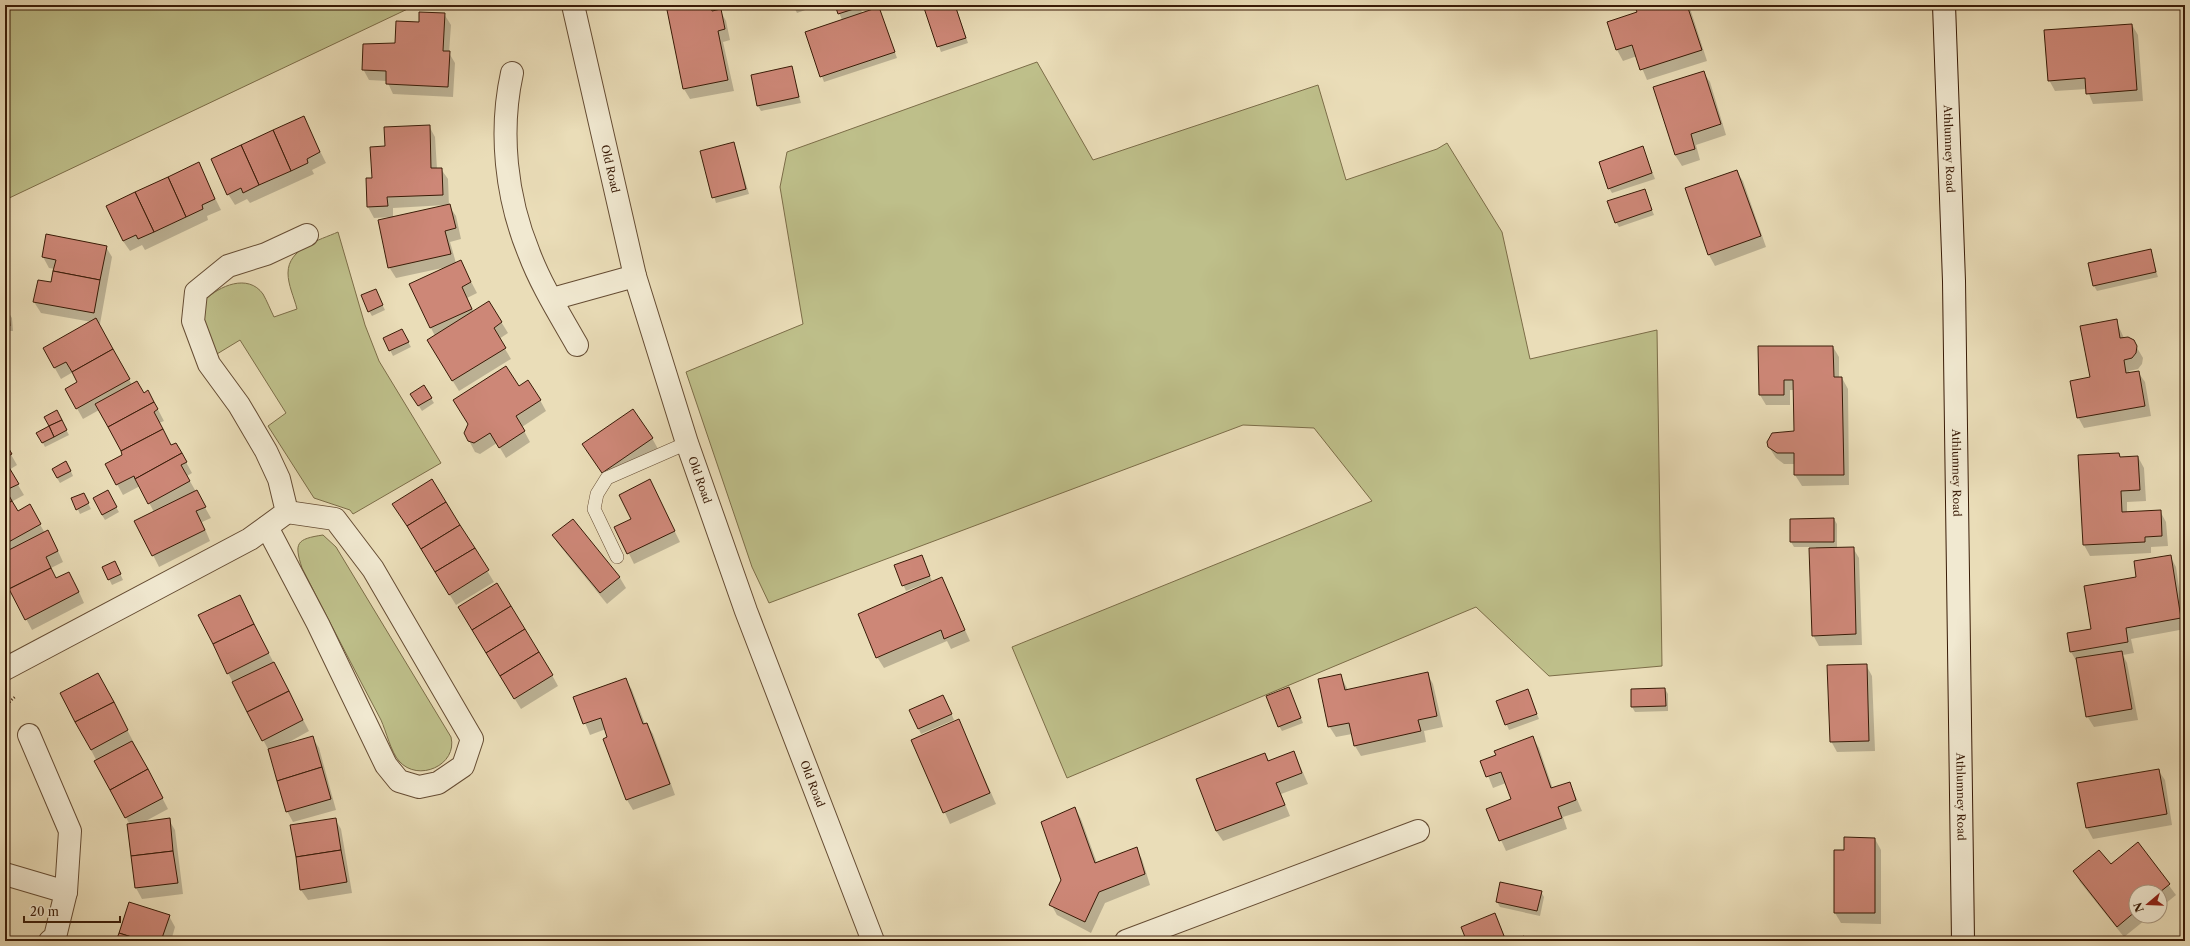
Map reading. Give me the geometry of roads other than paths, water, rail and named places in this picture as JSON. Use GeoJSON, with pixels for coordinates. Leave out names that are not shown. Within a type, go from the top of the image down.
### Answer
{"type":"FeatureCollection","features":[{"type":"Feature","properties":{"kind":"street","name":"Old Road"},"geometry":{"type":"LineString","coordinates":[[574,5],[635,276],[687,443],[746,611],[873,941]]}},
{"type":"Feature","properties":{"kind":"street","name":"Athlumney Road"},"geometry":{"type":"LineString","coordinates":[[1944,5],[1954,282],[1963,941]]}},
{"type":"Feature","properties":{"kind":"street"},"geometry":{"type":"LineString","coordinates":[[512,74],[507,95],[505,130],[516,217],[529,254],[577,345]]}},
{"type":"Feature","properties":{"kind":"street"},"geometry":{"type":"LineString","coordinates":[[287,512],[279,479],[266,451],[239,405],[209,364],[193,322],[196,292],[228,266],[266,254],[307,235]]}},
{"type":"Feature","properties":{"kind":"street"},"geometry":{"type":"LineString","coordinates":[[552,300],[635,276]]}},
{"type":"Feature","properties":{"kind":"street"},"geometry":{"type":"LineString","coordinates":[[5,668],[244,542],[287,512],[335,519],[373,569],[472,739],[463,766],[438,783],[420,787],[399,781],[386,765],[318,624],[267,527]]}},
{"type":"Feature","properties":{"kind":"street"},"geometry":{"type":"LineString","coordinates":[[29,735],[70,832],[66,892],[55,937],[50,941]]}},
{"type":"Feature","properties":{"kind":"street"},"geometry":{"type":"LineString","coordinates":[[1126,941],[1418,831]]}},
{"type":"Feature","properties":{"kind":"street"},"geometry":{"type":"LineString","coordinates":[[5,874],[66,892]]}},
{"type":"Feature","properties":{"kind":"lane"},"geometry":{"type":"LineString","coordinates":[[617,557],[594,509],[597,494],[607,478],[687,443]]}}]}
